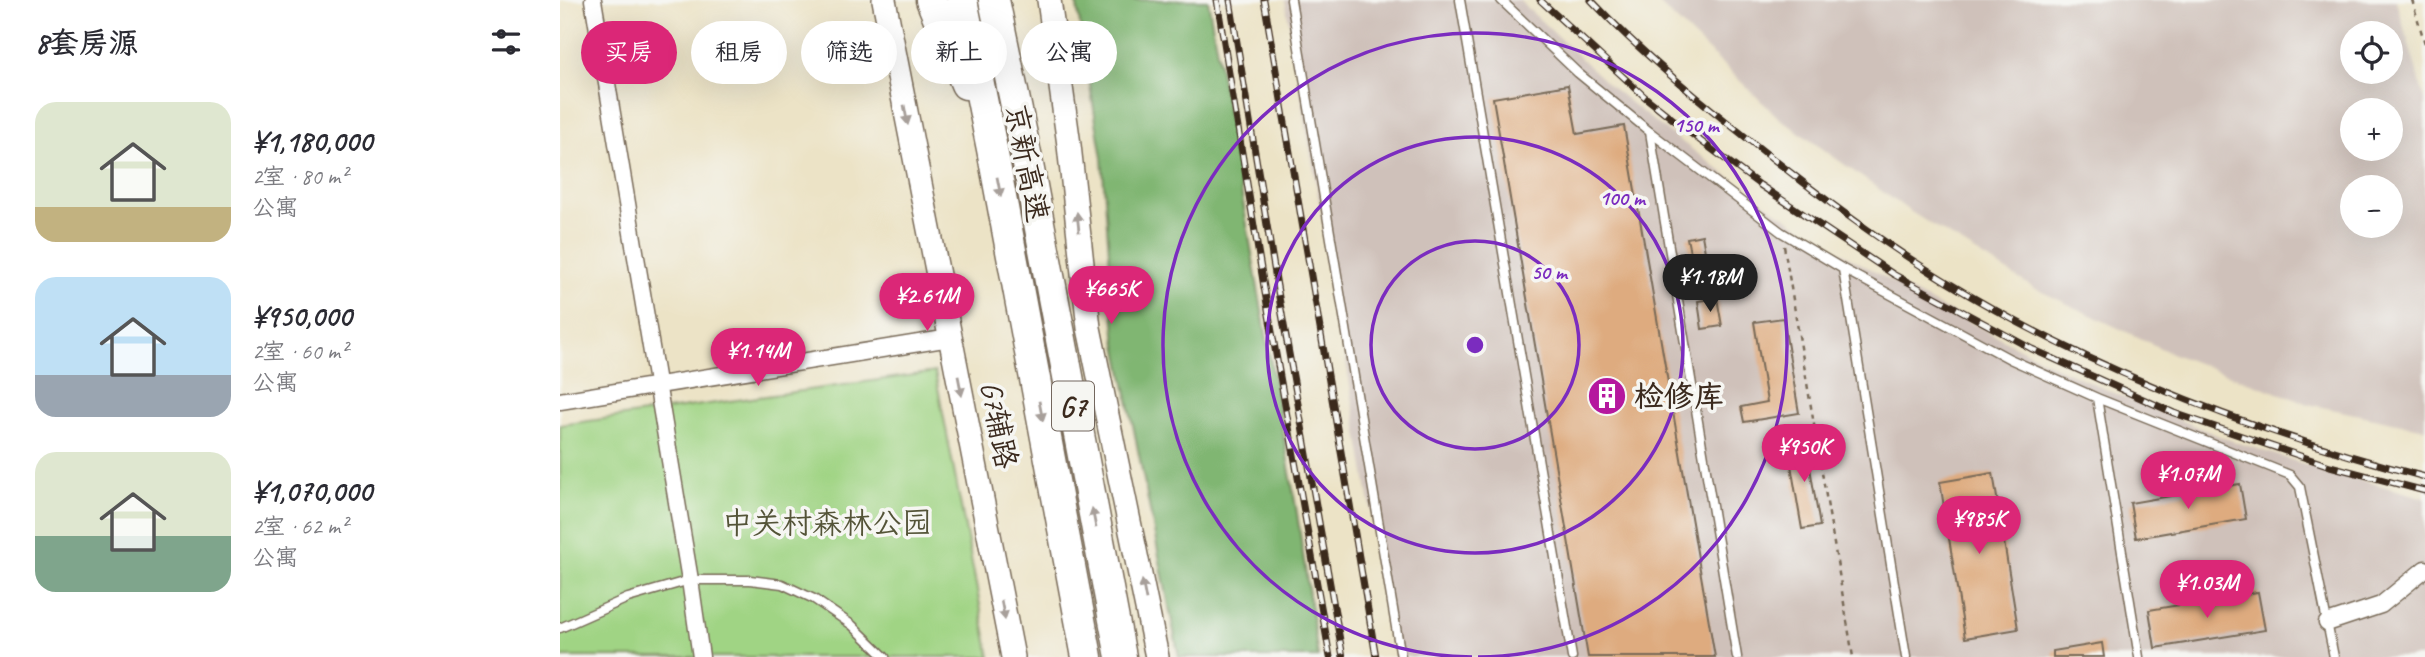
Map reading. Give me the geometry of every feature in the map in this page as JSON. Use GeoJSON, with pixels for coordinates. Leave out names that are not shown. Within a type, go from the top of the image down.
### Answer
{"type":"FeatureCollection","features":[{"type":"Feature","properties":{"kind":"highway"},"geometry":{"type":"LineString","coordinates":[[931,0],[992,149]]}},
{"type":"Feature","properties":{"kind":"highway","name":"京新高速"},"geometry":{"type":"LineString","coordinates":[[962,0],[1087,657]]}},
{"type":"Feature","properties":{"kind":"highway","name":"京新高速"},"geometry":{"type":"LineString","coordinates":[[994,0],[1026,154],[1121,657]]}},
{"type":"Feature","properties":{"kind":"highway"},"geometry":{"type":"LineString","coordinates":[[1015,0],[1026,154]]}},
{"type":"Feature","properties":{"kind":"street"},"geometry":{"type":"LineString","coordinates":[[593,0],[701,657]]}},
{"type":"Feature","properties":{"kind":"street","name":"G7辅路"},"geometry":{"type":"LineString","coordinates":[[884,0],[1013,657]]}},
{"type":"Feature","properties":{"kind":"street"},"geometry":{"type":"LineString","coordinates":[[1049,0],[1069,145],[1089,328],[1157,657]]}},
{"type":"Feature","properties":{"kind":"street"},"geometry":{"type":"LineString","coordinates":[[560,401],[950,338]]}},
{"type":"Feature","properties":{"kind":"street"},"geometry":{"type":"LineString","coordinates":[[2327,623],[2381,605],[2425,569]]}},
{"type":"Feature","properties":{"kind":"lane"},"geometry":{"type":"LineString","coordinates":[[1291,0],[1401,657]]}},
{"type":"Feature","properties":{"kind":"lane"},"geometry":{"type":"LineString","coordinates":[[1460,0],[1572,657]]}},
{"type":"Feature","properties":{"kind":"lane"},"geometry":{"type":"LineString","coordinates":[[1501,0],[1578,73],[1781,232],[1843,269],[2010,359],[2097,398],[2290,475],[2300,486],[2334,657]]}},
{"type":"Feature","properties":{"kind":"lane"},"geometry":{"type":"LineString","coordinates":[[1650,132],[1737,657]]}},
{"type":"Feature","properties":{"kind":"lane"},"geometry":{"type":"LineString","coordinates":[[1843,269],[1906,657]]}},
{"type":"Feature","properties":{"kind":"lane"},"geometry":{"type":"LineString","coordinates":[[2097,398],[2139,657]]}},
{"type":"Feature","properties":{"kind":"lane"},"geometry":{"type":"LineString","coordinates":[[560,628],[628,598],[690,580],[750,580],[782,584],[814,599],[852,625],[885,657]]}},
{"type":"Feature","properties":{"kind":"path"},"geometry":{"type":"LineString","coordinates":[[2412,0],[2425,44]]}},
{"type":"Feature","properties":{"kind":"path"},"geometry":{"type":"LineString","coordinates":[[1781,232],[1853,657]]}},
{"type":"Feature","properties":{"kind":"shaded area"},"geometry":{"type":"Polygon","coordinates":[[[1285,0],[1519,0],[1610,86],[1647,116],[1767,205],[1889,280],[2056,367],[2130,400],[2227,439],[2425,498],[2425,657],[1396,657],[1285,0]]]}},
{"type":"Feature","properties":{"kind":"shaded area"},"geometry":{"type":"Polygon","coordinates":[[[1655,0],[2396,0],[2402,21],[2340,21],[2340,84],[2403,84],[2403,24],[2425,100],[2425,429],[2308,404],[2173,354],[2034,288],[1911,212],[1779,118],[1655,0]]]}},
{"type":"Feature","properties":{"kind":"green space"},"geometry":{"type":"Polygon","coordinates":[[[1076,0],[1208,0],[1297,513],[1318,657],[1179,657],[1115,334],[1102,158],[1090,84],[1117,84],[1117,21],[1079,21],[1076,0]]]}},
{"type":"Feature","properties":{"kind":"green space","name":"中关村森林公园"},"geometry":{"type":"Polygon","coordinates":[[[935,372],[990,657],[560,657],[560,425],[935,372]]]}},
{"type":"Feature","properties":{"kind":"building","name":"检修库"},"geometry":{"type":"Polygon","coordinates":[[[1568,85],[1577,134],[1624,126],[1715,657],[1588,657],[1493,98],[1568,85]]]}},
{"type":"Feature","properties":{"kind":"building"},"geometry":{"type":"Polygon","coordinates":[[[1702,235],[1708,269],[1694,272],[1687,238],[1702,235]]]}},
{"type":"Feature","properties":{"kind":"building"},"geometry":{"type":"Polygon","coordinates":[[[1717,298],[1722,326],[1702,329],[1698,301],[1717,298]]]}},
{"type":"Feature","properties":{"kind":"building"},"geometry":{"type":"Polygon","coordinates":[[[1783,318],[1799,413],[1744,422],[1741,407],[1767,402],[1754,322],[1783,318]]]}},
{"type":"Feature","properties":{"kind":"building"},"geometry":{"type":"Polygon","coordinates":[[[1805,439],[1820,526],[1802,529],[1787,442],[1805,439]]]}},
{"type":"Feature","properties":{"kind":"building"},"geometry":{"type":"Polygon","coordinates":[[[1993,473],[2018,629],[1965,638],[1940,482],[1993,473]]]}},
{"type":"Feature","properties":{"kind":"building"},"geometry":{"type":"Polygon","coordinates":[[[2240,484],[2246,519],[2136,538],[2130,503],[2240,484]]]}},
{"type":"Feature","properties":{"kind":"building"},"geometry":{"type":"Polygon","coordinates":[[[2258,592],[2265,630],[2155,648],[2149,610],[2258,592]]]}},
{"type":"Feature","properties":{"kind":"building"},"geometry":{"type":"Polygon","coordinates":[[[2102,643],[2104,657],[2053,657],[2053,651],[2102,643]]]}},
{"type":"Feature","properties":{"kind":"railway"},"geometry":{"type":"LineString","coordinates":[[1217,0],[1264,287],[1330,657]]}},
{"type":"Feature","properties":{"kind":"railway"},"geometry":{"type":"LineString","coordinates":[[1230,0],[1277,286],[1343,657]]}},
{"type":"Feature","properties":{"kind":"railway"},"geometry":{"type":"LineString","coordinates":[[1264,0],[1376,657]]}},
{"type":"Feature","properties":{"kind":"railway"},"geometry":{"type":"LineString","coordinates":[[1540,0],[1645,97],[1698,139],[1760,185],[1893,274],[2032,349],[2174,413],[2330,466],[2425,491]]}},
{"type":"Feature","properties":{"kind":"railway"},"geometry":{"type":"LineString","coordinates":[[1591,0],[1630,39],[1736,130],[1850,218],[1947,282],[2061,344],[2179,397],[2301,441],[2425,477]]}},
{"type":"Feature","properties":{"kind":"place","name":"检修库"},"geometry":{"type":"Point","coordinates":[1607,396]}}]}
